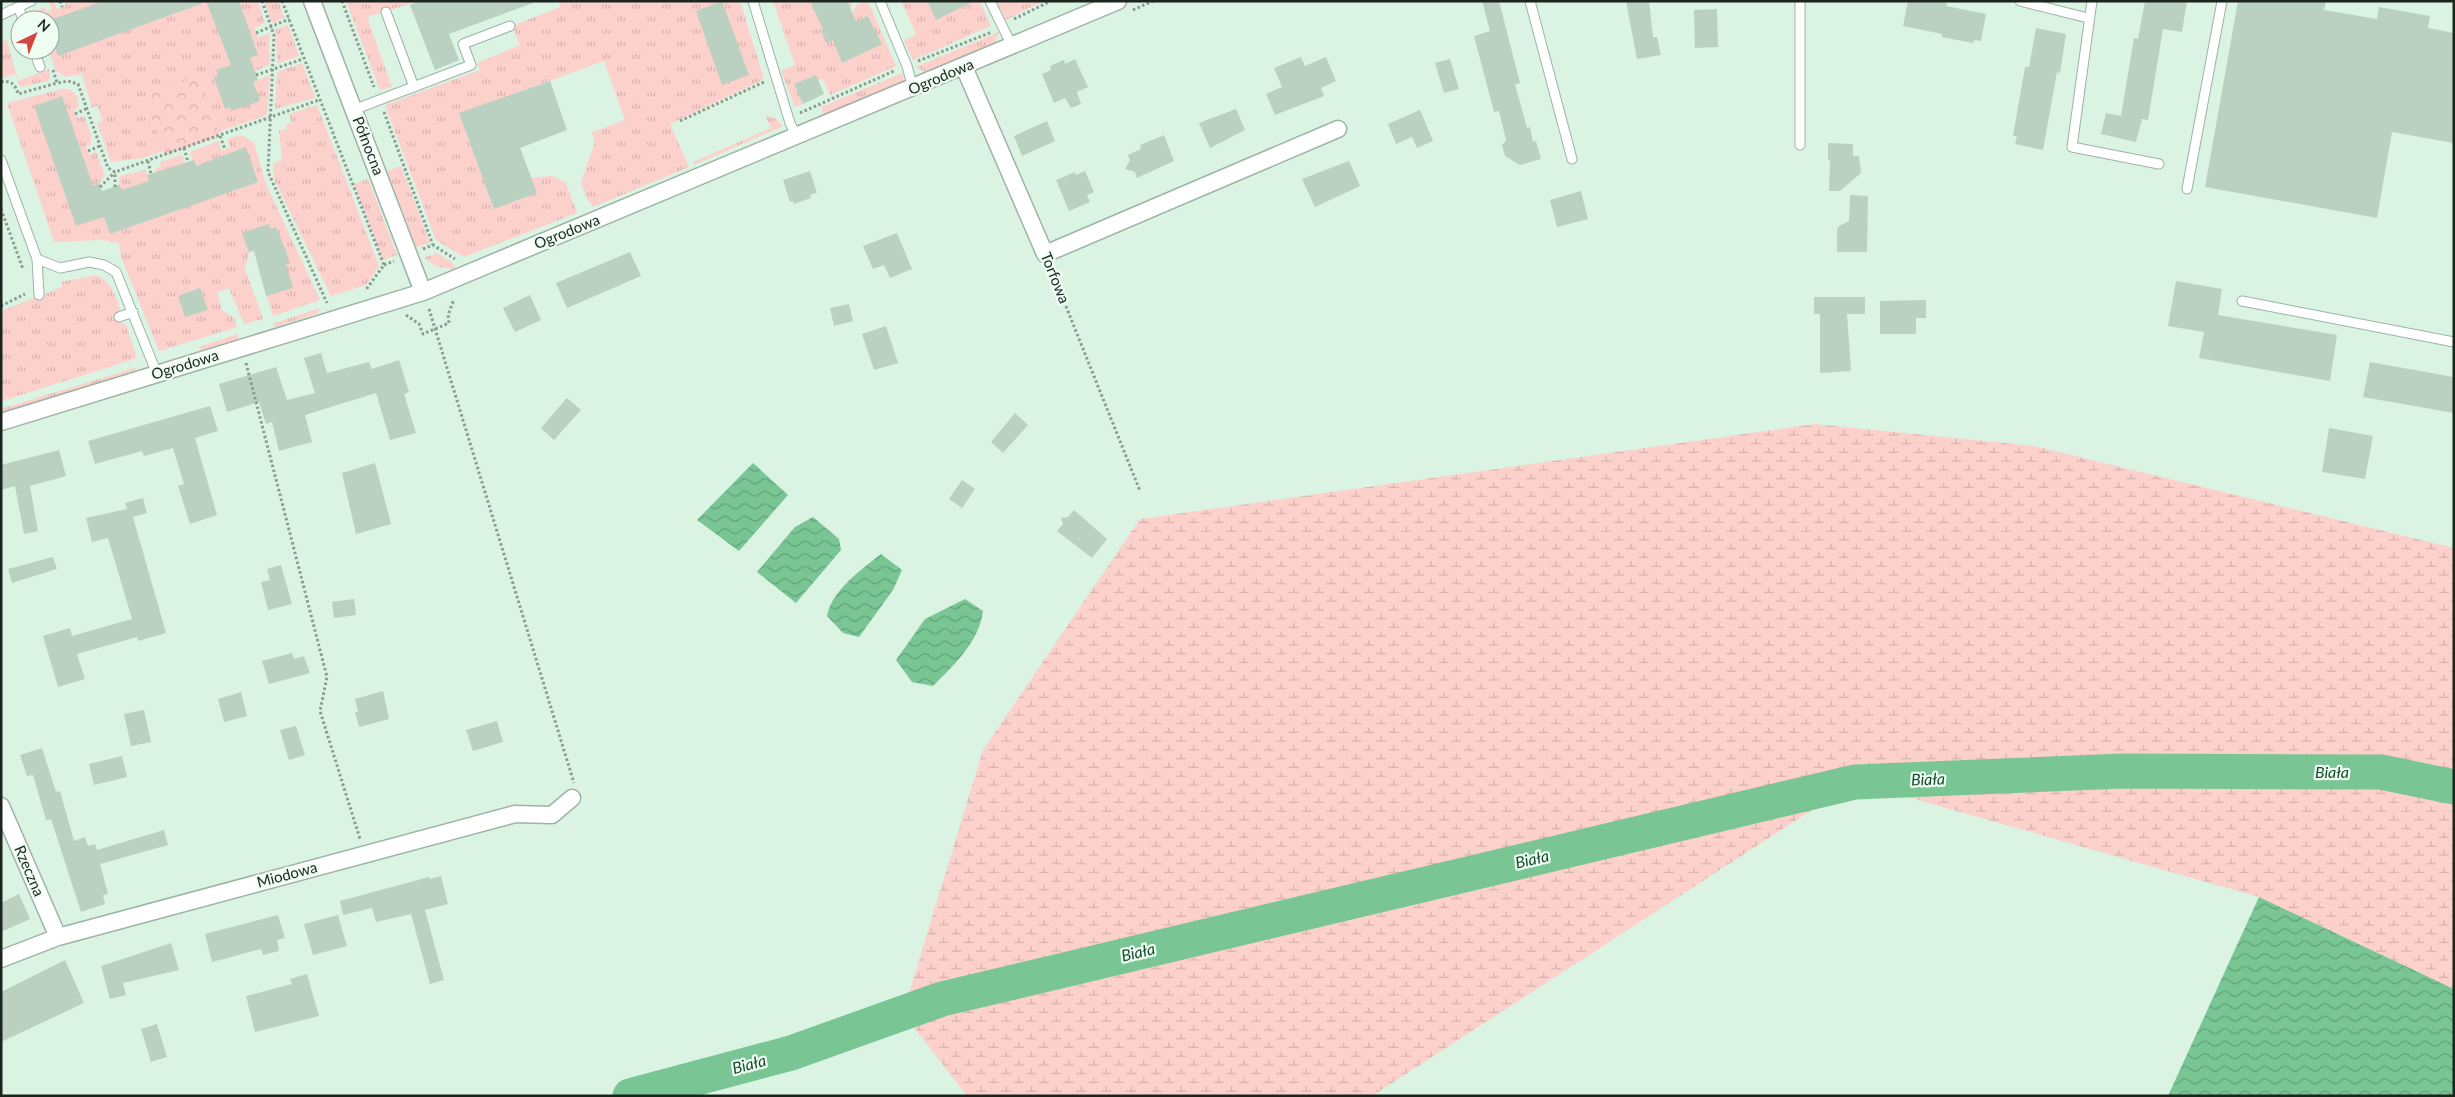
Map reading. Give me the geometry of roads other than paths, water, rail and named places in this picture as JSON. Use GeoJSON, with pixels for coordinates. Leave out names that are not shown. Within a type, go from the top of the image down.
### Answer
{"type":"FeatureCollection","features":[{"type":"Feature","properties":{"kind":"street","name":"Północna"},"geometry":{"type":"LineString","coordinates":[[312,1],[423,292]]}},
{"type":"Feature","properties":{"kind":"street","name":"Ogrodowa"},"geometry":{"type":"LineString","coordinates":[[1,422],[423,292],[1118,1]]}},
{"type":"Feature","properties":{"kind":"street","name":"Torfowa"},"geometry":{"type":"LineString","coordinates":[[964,67],[1045,254],[1338,129]]}},
{"type":"Feature","properties":{"kind":"street","name":"Miodowa"},"geometry":{"type":"LineString","coordinates":[[1,959],[58,937],[515,814],[552,815],[572,798]]}},
{"type":"Feature","properties":{"kind":"street","name":"Rzeczna"},"geometry":{"type":"LineString","coordinates":[[1,806],[58,937]]}},
{"type":"Feature","properties":{"kind":"lane"},"geometry":{"type":"LineString","coordinates":[[1,15],[31,1]]}},
{"type":"Feature","properties":{"kind":"lane"},"geometry":{"type":"LineString","coordinates":[[753,1],[790,123],[797,137]]}},
{"type":"Feature","properties":{"kind":"lane"},"geometry":{"type":"LineString","coordinates":[[880,1],[907,66],[913,88]]}},
{"type":"Feature","properties":{"kind":"lane"},"geometry":{"type":"LineString","coordinates":[[990,1],[1012,46]]}},
{"type":"Feature","properties":{"kind":"lane"},"geometry":{"type":"LineString","coordinates":[[1530,1],[1572,159]]}},
{"type":"Feature","properties":{"kind":"lane"},"geometry":{"type":"LineString","coordinates":[[1800,1],[1800,144]]}},
{"type":"Feature","properties":{"kind":"lane"},"geometry":{"type":"LineString","coordinates":[[2020,1],[2088,18]]}},
{"type":"Feature","properties":{"kind":"lane"},"geometry":{"type":"LineString","coordinates":[[2092,1],[2088,18],[2072,147],[2160,164]]}},
{"type":"Feature","properties":{"kind":"lane"},"geometry":{"type":"LineString","coordinates":[[2187,189],[2222,1]]}},
{"type":"Feature","properties":{"kind":"lane"},"geometry":{"type":"LineString","coordinates":[[386,12],[414,87]]}},
{"type":"Feature","properties":{"kind":"lane"},"geometry":{"type":"LineString","coordinates":[[353,110],[471,65],[463,44],[510,26]]}},
{"type":"Feature","properties":{"kind":"lane"},"geometry":{"type":"LineString","coordinates":[[38,60],[40,67]]}},
{"type":"Feature","properties":{"kind":"lane"},"geometry":{"type":"LineString","coordinates":[[1,160],[36,259],[36,291]]}},
{"type":"Feature","properties":{"kind":"lane"},"geometry":{"type":"LineString","coordinates":[[36,259],[60,268],[89,262],[104,265],[116,272],[156,374]]}},
{"type":"Feature","properties":{"kind":"lane"},"geometry":{"type":"LineString","coordinates":[[2242,301],[2454,342]]}},
{"type":"Feature","properties":{"kind":"lane"},"geometry":{"type":"LineString","coordinates":[[119,317],[132,312]]}},
{"type":"Feature","properties":{"kind":"water"},"geometry":{"type":"Polygon","coordinates":[[[753,463],[788,495],[739,551],[697,520],[753,463]]]}},
{"type":"Feature","properties":{"kind":"water"},"geometry":{"type":"Polygon","coordinates":[[[813,517],[839,539],[841,550],[796,603],[757,572],[795,527],[813,517]]]}},
{"type":"Feature","properties":{"kind":"water"},"geometry":{"type":"Polygon","coordinates":[[[881,554],[902,570],[893,590],[859,637],[843,633],[827,616],[830,607],[848,581],[881,554]]]}},
{"type":"Feature","properties":{"kind":"water"},"geometry":{"type":"Polygon","coordinates":[[[965,599],[983,611],[981,622],[971,643],[933,686],[912,682],[896,660],[925,619],[965,599]]]}},
{"type":"Feature","properties":{"kind":"water"},"geometry":{"type":"Polygon","coordinates":[[[2259,897],[2454,989],[2454,1096],[2168,1096],[2259,897]]]}},
{"type":"Feature","properties":{"kind":"waterway","name":"Biała"},"geometry":{"type":"LineString","coordinates":[[630,1096],[791,1053],[942,999],[1855,782],[2123,771],[2381,772],[2454,787]]}}]}
